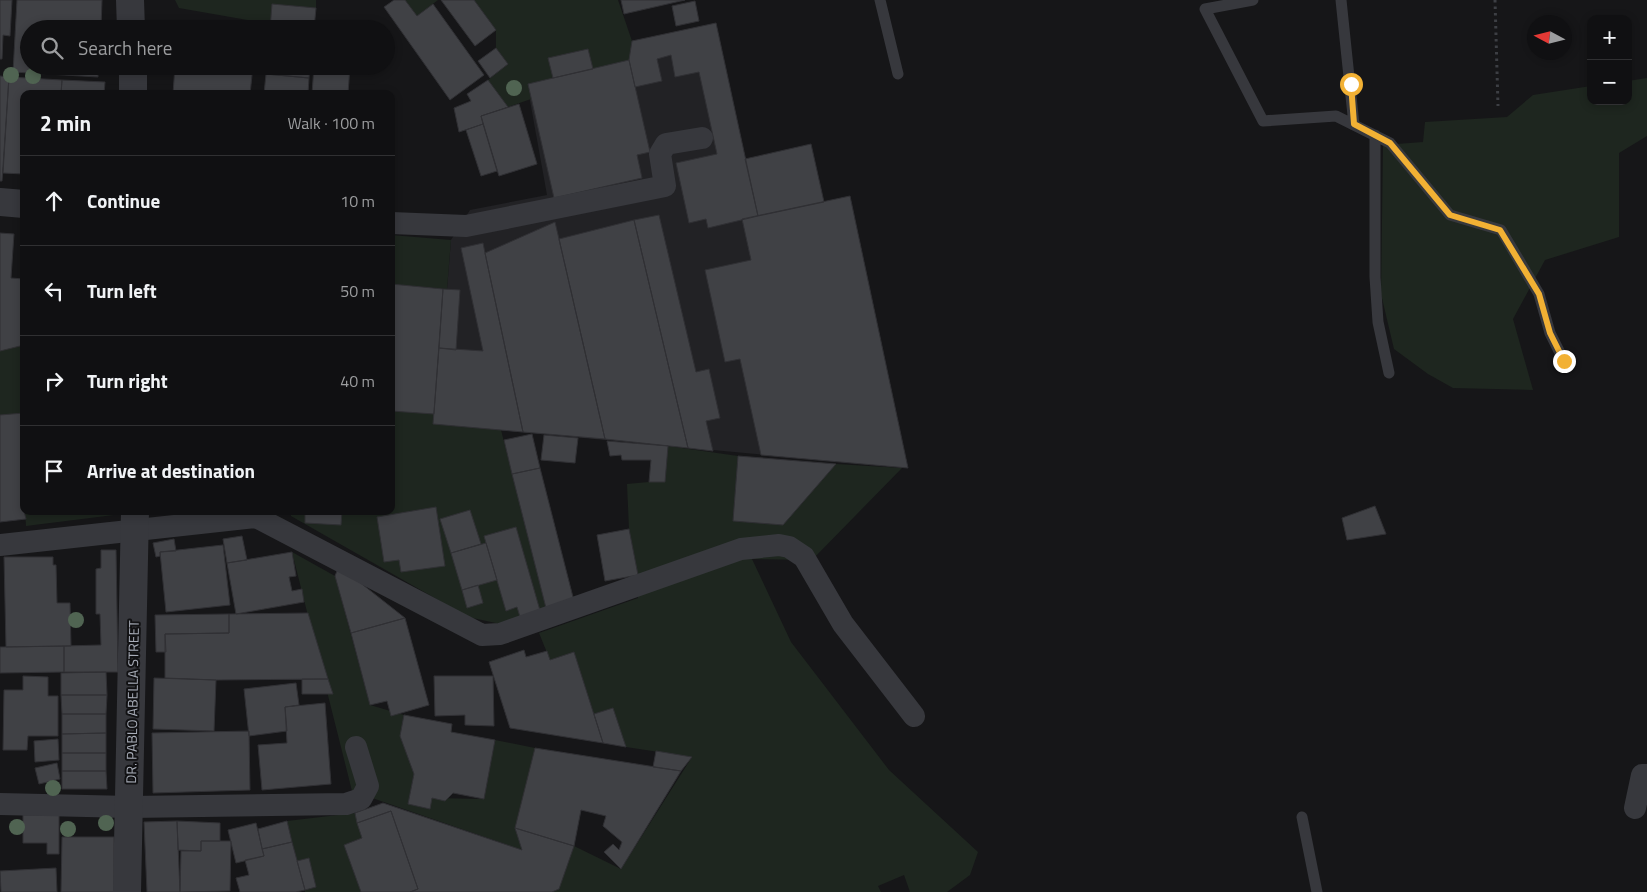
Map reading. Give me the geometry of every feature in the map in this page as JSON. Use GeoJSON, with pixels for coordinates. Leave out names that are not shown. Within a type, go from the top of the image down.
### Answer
{"type":"FeatureCollection","features":[{"type":"Feature","properties":{"kind":"street"},"geometry":{"type":"LineString","coordinates":[[130,0],[131,20]]}},
{"type":"Feature","properties":{"kind":"street"},"geometry":{"type":"LineString","coordinates":[[133,75],[134,90]]}},
{"type":"Feature","properties":{"kind":"street"},"geometry":{"type":"LineString","coordinates":[[395,223],[466,226],[664,186],[660,154],[666,144],[702,138]]}},
{"type":"Feature","properties":{"kind":"street"},"geometry":{"type":"LineString","coordinates":[[0,202],[20,204]]}},
{"type":"Feature","properties":{"kind":"street"},"geometry":{"type":"LineString","coordinates":[[0,545],[135,520],[256,517],[482,635],[500,634],[740,549],[778,545],[789,547],[804,557],[843,624],[914,716]]}},
{"type":"Feature","properties":{"kind":"street","name":"DR. PABLO ABELLA STREET"},"geometry":{"type":"LineString","coordinates":[[127,892],[135,520]]}},
{"type":"Feature","properties":{"kind":"street"},"geometry":{"type":"LineString","coordinates":[[0,804],[130,806],[346,804],[361,799],[368,786],[356,747]]}},
{"type":"Feature","properties":{"kind":"street"},"geometry":{"type":"LineString","coordinates":[[1635,808],[1642,775],[1647,775]]}},
{"type":"Feature","properties":{"kind":"lane"},"geometry":{"type":"LineString","coordinates":[[880,0],[898,74]]}},
{"type":"Feature","properties":{"kind":"lane"},"geometry":{"type":"LineString","coordinates":[[1253,0],[1205,9],[1264,121],[1336,116],[1354,124],[1390,143],[1450,215],[1500,230],[1539,294],[1550,333],[1564,361]]}},
{"type":"Feature","properties":{"kind":"lane"},"geometry":{"type":"LineString","coordinates":[[1341,0],[1354,124]]}},
{"type":"Feature","properties":{"kind":"lane"},"geometry":{"type":"LineString","coordinates":[[1375,135],[1375,277],[1378,322],[1389,373]]}},
{"type":"Feature","properties":{"kind":"lane"},"geometry":{"type":"LineString","coordinates":[[1302,817],[1316,892]]}},
{"type":"Feature","properties":{"kind":"path"},"geometry":{"type":"LineString","coordinates":[[1495,0],[1498,106]]}},
{"type":"Feature","properties":{"kind":"shaded area"},"geometry":{"type":"Polygon","coordinates":[[[175,0],[316,0],[316,8],[273,4],[271,20],[247,20],[179,8],[175,0]]]}},
{"type":"Feature","properties":{"kind":"shaded area"},"geometry":{"type":"Polygon","coordinates":[[[405,0],[438,0],[417,16],[405,0]]]}},
{"type":"Feature","properties":{"kind":"shaded area"},"geometry":{"type":"Polygon","coordinates":[[[474,0],[618,0],[632,41],[629,60],[593,69],[588,49],[549,58],[553,78],[528,84],[531,99],[508,107],[488,80],[508,64],[496,48],[496,30],[474,0]]]}},
{"type":"Feature","properties":{"kind":"shaded area"},"geometry":{"type":"Polygon","coordinates":[[[716,23],[758,216],[850,196],[908,468],[433,424],[443,289],[447,289],[451,240],[470,210],[547,195],[525,73],[716,23]]]}},
{"type":"Feature","properties":{"kind":"shaded area"},"geometry":{"type":"Polygon","coordinates":[[[1647,78],[1647,136],[1619,153],[1619,237],[1545,260],[1513,319],[1533,390],[1453,388],[1428,374],[1394,349],[1381,294],[1383,145],[1423,142],[1425,122],[1507,117],[1533,95],[1587,87],[1587,105],[1632,105],[1632,80],[1647,78]]]}},
{"type":"Feature","properties":{"kind":"shaded area"},"geometry":{"type":"Polygon","coordinates":[[[395,235],[451,240],[447,289],[395,284],[395,235]]]}},
{"type":"Feature","properties":{"kind":"shaded area"},"geometry":{"type":"Polygon","coordinates":[[[20,346],[20,413],[0,415],[0,351],[20,346]]]}},
{"type":"Feature","properties":{"kind":"shaded area"},"geometry":{"type":"Polygon","coordinates":[[[395,411],[434,414],[434,424],[501,430],[546,608],[505,625],[468,617],[291,516],[395,515],[395,411]]]}},
{"type":"Feature","properties":{"kind":"shaded area"},"geometry":{"type":"Polygon","coordinates":[[[668,446],[738,456],[733,521],[783,525],[836,464],[902,468],[812,560],[752,559],[791,642],[889,770],[978,852],[970,875],[947,892],[910,892],[904,875],[878,886],[881,892],[552,892],[559,889],[574,846],[621,869],[692,757],[626,747],[613,708],[594,714],[574,652],[550,660],[539,633],[638,598],[638,575],[629,529],[627,484],[665,482],[668,446]]]}},
{"type":"Feature","properties":{"kind":"shaded area"},"geometry":{"type":"Polygon","coordinates":[[[25,515],[114,515],[26,526],[25,515]]]}},
{"type":"Feature","properties":{"kind":"shaded area"},"geometry":{"type":"Polygon","coordinates":[[[292,552],[335,576],[370,705],[404,715],[400,736],[414,774],[408,804],[429,809],[432,798],[484,799],[495,740],[535,748],[515,828],[522,850],[352,791],[292,552]]]}},
{"type":"Feature","properties":{"kind":"shaded area"},"geometry":{"type":"Polygon","coordinates":[[[355,813],[362,838],[344,845],[361,892],[305,892],[305,890],[316,887],[309,858],[297,861],[287,821],[355,813]]]}},
{"type":"Feature","properties":{"kind":"building"},"geometry":{"type":"Polygon","coordinates":[[[0,0],[12,0],[10,36],[3,35],[2,59],[0,59],[0,0]]]}},
{"type":"Feature","properties":{"kind":"building"},"geometry":{"type":"Polygon","coordinates":[[[17,0],[102,0],[101,20],[20,20],[20,72],[13,72],[17,0]]]}},
{"type":"Feature","properties":{"kind":"building"},"geometry":{"type":"Polygon","coordinates":[[[394,0],[405,0],[417,16],[433,4],[484,75],[450,100],[384,7],[394,0]]]}},
{"type":"Feature","properties":{"kind":"building"},"geometry":{"type":"Polygon","coordinates":[[[441,0],[474,0],[496,30],[475,46],[441,0]]]}},
{"type":"Feature","properties":{"kind":"building"},"geometry":{"type":"Polygon","coordinates":[[[621,0],[685,0],[624,14],[621,0]]]}},
{"type":"Feature","properties":{"kind":"building"},"geometry":{"type":"Polygon","coordinates":[[[695,1],[699,21],[676,26],[672,6],[695,1]]]}},
{"type":"Feature","properties":{"kind":"building"},"geometry":{"type":"Polygon","coordinates":[[[272,4],[316,8],[315,20],[271,20],[272,4]]]}},
{"type":"Feature","properties":{"kind":"building"},"geometry":{"type":"Polygon","coordinates":[[[716,23],[758,216],[708,228],[706,219],[689,223],[676,163],[717,154],[699,72],[675,77],[671,55],[657,59],[662,81],[635,87],[629,60],[632,41],[716,23]]]}},
{"type":"Feature","properties":{"kind":"building"},"geometry":{"type":"Polygon","coordinates":[[[496,48],[508,64],[490,78],[478,61],[496,48]]]}},
{"type":"Feature","properties":{"kind":"building"},"geometry":{"type":"Polygon","coordinates":[[[588,49],[593,69],[553,78],[548,58],[588,49]]]}},
{"type":"Feature","properties":{"kind":"building"},"geometry":{"type":"Polygon","coordinates":[[[629,60],[650,152],[637,155],[642,178],[554,198],[528,84],[629,60]]]}},
{"type":"Feature","properties":{"kind":"building"},"geometry":{"type":"Polygon","coordinates":[[[64,75],[98,75],[98,77],[64,75]]]}},
{"type":"Feature","properties":{"kind":"building"},"geometry":{"type":"Polygon","coordinates":[[[174,75],[252,75],[250,90],[173,90],[174,75]]]}},
{"type":"Feature","properties":{"kind":"building"},"geometry":{"type":"Polygon","coordinates":[[[266,75],[309,78],[308,90],[264,90],[266,75]]]}},
{"type":"Feature","properties":{"kind":"building"},"geometry":{"type":"Polygon","coordinates":[[[277,75],[309,75],[309,78],[277,75]]]}},
{"type":"Feature","properties":{"kind":"building"},"geometry":{"type":"Polygon","coordinates":[[[313,75],[349,75],[348,90],[312,90],[313,75]]]}},
{"type":"Feature","properties":{"kind":"building"},"geometry":{"type":"Polygon","coordinates":[[[0,76],[9,77],[2,181],[0,181],[0,76]]]}},
{"type":"Feature","properties":{"kind":"building"},"geometry":{"type":"Polygon","coordinates":[[[9,77],[62,80],[61,90],[20,90],[20,174],[3,173],[9,77]]]}},
{"type":"Feature","properties":{"kind":"building"},"geometry":{"type":"Polygon","coordinates":[[[62,80],[105,82],[104,90],[61,90],[62,80]]]}},
{"type":"Feature","properties":{"kind":"building"},"geometry":{"type":"Polygon","coordinates":[[[488,80],[508,107],[481,116],[483,124],[459,132],[454,108],[471,101],[467,94],[488,80]]]}},
{"type":"Feature","properties":{"kind":"building"},"geometry":{"type":"Polygon","coordinates":[[[519,104],[537,164],[499,176],[481,116],[519,104]]]}},
{"type":"Feature","properties":{"kind":"building"},"geometry":{"type":"Polygon","coordinates":[[[483,124],[497,171],[481,176],[466,130],[483,124]]]}},
{"type":"Feature","properties":{"kind":"building"},"geometry":{"type":"Polygon","coordinates":[[[811,144],[824,202],[758,216],[745,159],[811,144]]]}},
{"type":"Feature","properties":{"kind":"building"},"geometry":{"type":"Polygon","coordinates":[[[850,196],[908,468],[761,455],[740,359],[725,362],[705,270],[751,260],[742,219],[850,196]]]}},
{"type":"Feature","properties":{"kind":"building"},"geometry":{"type":"Polygon","coordinates":[[[659,215],[696,372],[709,369],[720,418],[706,421],[713,451],[688,448],[634,220],[659,215]]]}},
{"type":"Feature","properties":{"kind":"building"},"geometry":{"type":"Polygon","coordinates":[[[634,220],[688,448],[605,439],[559,239],[634,220]]]}},
{"type":"Feature","properties":{"kind":"building"},"geometry":{"type":"Polygon","coordinates":[[[555,222],[605,439],[523,432],[485,253],[555,222]]]}},
{"type":"Feature","properties":{"kind":"building"},"geometry":{"type":"Polygon","coordinates":[[[0,233],[14,234],[11,278],[20,279],[20,346],[0,351],[0,233]]]}},
{"type":"Feature","properties":{"kind":"building"},"geometry":{"type":"Polygon","coordinates":[[[483,243],[523,432],[433,424],[439,348],[483,351],[461,248],[483,243]]]}},
{"type":"Feature","properties":{"kind":"building"},"geometry":{"type":"Polygon","coordinates":[[[395,284],[443,289],[434,414],[395,411],[395,284]]]}},
{"type":"Feature","properties":{"kind":"building"},"geometry":{"type":"Polygon","coordinates":[[[443,289],[460,290],[456,350],[439,348],[443,289]]]}},
{"type":"Feature","properties":{"kind":"building"},"geometry":{"type":"Polygon","coordinates":[[[20,413],[20,515],[25,515],[26,519],[0,522],[0,415],[20,413]]]}},
{"type":"Feature","properties":{"kind":"building"},"geometry":{"type":"Polygon","coordinates":[[[532,434],[540,468],[512,474],[504,440],[532,434]]]}},
{"type":"Feature","properties":{"kind":"building"},"geometry":{"type":"Polygon","coordinates":[[[544,435],[578,438],[575,463],[541,460],[544,435]]]}},
{"type":"Feature","properties":{"kind":"building"},"geometry":{"type":"Polygon","coordinates":[[[607,441],[668,446],[665,482],[649,482],[651,460],[622,460],[621,455],[610,456],[607,441]]]}},
{"type":"Feature","properties":{"kind":"building"},"geometry":{"type":"Polygon","coordinates":[[[738,456],[836,464],[783,525],[733,521],[738,456]]]}},
{"type":"Feature","properties":{"kind":"building"},"geometry":{"type":"Polygon","coordinates":[[[540,468],[574,601],[546,608],[512,474],[540,468]]]}},
{"type":"Feature","properties":{"kind":"building"},"geometry":{"type":"Polygon","coordinates":[[[1375,506],[1386,534],[1347,540],[1342,518],[1375,506]]]}},
{"type":"Feature","properties":{"kind":"building"},"geometry":{"type":"Polygon","coordinates":[[[436,507],[445,566],[401,572],[399,560],[384,562],[377,517],[436,507]]]}},
{"type":"Feature","properties":{"kind":"building"},"geometry":{"type":"Polygon","coordinates":[[[470,510],[481,544],[451,553],[440,519],[470,510]]]}},
{"type":"Feature","properties":{"kind":"building"},"geometry":{"type":"Polygon","coordinates":[[[305,515],[342,515],[341,525],[305,523],[305,515]]]}},
{"type":"Feature","properties":{"kind":"building"},"geometry":{"type":"Polygon","coordinates":[[[516,527],[541,614],[521,620],[517,607],[506,611],[484,536],[516,527]]]}},
{"type":"Feature","properties":{"kind":"building"},"geometry":{"type":"Polygon","coordinates":[[[629,529],[638,575],[605,581],[597,535],[629,529]]]}},
{"type":"Feature","properties":{"kind":"building"},"geometry":{"type":"Polygon","coordinates":[[[242,536],[247,560],[227,563],[223,539],[242,536]]]}},
{"type":"Feature","properties":{"kind":"building"},"geometry":{"type":"Polygon","coordinates":[[[174,539],[176,551],[160,552],[160,556],[156,557],[153,543],[174,539]]]}},
{"type":"Feature","properties":{"kind":"building"},"geometry":{"type":"Polygon","coordinates":[[[486,543],[497,580],[462,590],[451,553],[486,543]]]}},
{"type":"Feature","properties":{"kind":"building"},"geometry":{"type":"Polygon","coordinates":[[[223,545],[230,605],[166,612],[160,552],[223,545]]]}},
{"type":"Feature","properties":{"kind":"building"},"geometry":{"type":"Polygon","coordinates":[[[101,550],[116,550],[118,672],[64,672],[64,646],[101,645],[100,614],[96,614],[96,569],[101,568],[101,550]]]}},
{"type":"Feature","properties":{"kind":"building"},"geometry":{"type":"Polygon","coordinates":[[[292,552],[296,576],[289,577],[292,591],[302,589],[304,602],[236,614],[227,563],[292,552]]]}},
{"type":"Feature","properties":{"kind":"building"},"geometry":{"type":"Polygon","coordinates":[[[4,557],[53,557],[53,565],[56,565],[57,603],[70,603],[71,646],[6,647],[4,557]]]}},
{"type":"Feature","properties":{"kind":"building"},"geometry":{"type":"Polygon","coordinates":[[[339,566],[405,618],[351,633],[335,576],[339,566]]]}},
{"type":"Feature","properties":{"kind":"building"},"geometry":{"type":"Polygon","coordinates":[[[478,585],[483,603],[467,608],[462,590],[478,585]]]}},
{"type":"Feature","properties":{"kind":"building"},"geometry":{"type":"Polygon","coordinates":[[[308,613],[328,679],[216,680],[165,678],[165,634],[229,633],[229,614],[308,613]]]}},
{"type":"Feature","properties":{"kind":"building"},"geometry":{"type":"Polygon","coordinates":[[[229,614],[229,633],[165,634],[166,652],[156,652],[155,615],[229,614]]]}},
{"type":"Feature","properties":{"kind":"building"},"geometry":{"type":"Polygon","coordinates":[[[405,618],[429,705],[391,716],[387,701],[370,705],[351,633],[405,618]]]}},
{"type":"Feature","properties":{"kind":"building"},"geometry":{"type":"Polygon","coordinates":[[[64,646],[64,672],[0,673],[0,647],[64,646]]]}},
{"type":"Feature","properties":{"kind":"building"},"geometry":{"type":"Polygon","coordinates":[[[524,650],[526,657],[547,651],[550,660],[574,652],[603,743],[510,728],[489,662],[524,650]]]}},
{"type":"Feature","properties":{"kind":"building"},"geometry":{"type":"Polygon","coordinates":[[[106,672],[107,695],[61,695],[61,673],[106,672]]]}},
{"type":"Feature","properties":{"kind":"building"},"geometry":{"type":"Polygon","coordinates":[[[23,676],[48,677],[48,696],[58,696],[58,736],[28,736],[27,750],[3,750],[4,690],[23,690],[23,676]]]}},
{"type":"Feature","properties":{"kind":"building"},"geometry":{"type":"Polygon","coordinates":[[[434,676],[493,676],[494,726],[465,725],[465,715],[435,716],[434,676]]]}},
{"type":"Feature","properties":{"kind":"building"},"geometry":{"type":"Polygon","coordinates":[[[154,678],[216,680],[214,731],[153,729],[154,678]]]}},
{"type":"Feature","properties":{"kind":"building"},"geometry":{"type":"Polygon","coordinates":[[[302,679],[328,679],[333,694],[302,694],[302,679]]]}},
{"type":"Feature","properties":{"kind":"building"},"geometry":{"type":"Polygon","coordinates":[[[296,683],[299,705],[285,707],[287,731],[249,736],[244,689],[296,683]]]}},
{"type":"Feature","properties":{"kind":"building"},"geometry":{"type":"Polygon","coordinates":[[[61,695],[107,695],[106,714],[62,714],[61,695]]]}},
{"type":"Feature","properties":{"kind":"building"},"geometry":{"type":"Polygon","coordinates":[[[325,703],[331,784],[262,790],[258,745],[287,743],[285,707],[325,703]]]}},
{"type":"Feature","properties":{"kind":"building"},"geometry":{"type":"Polygon","coordinates":[[[613,708],[626,747],[603,743],[594,714],[613,708]]]}},
{"type":"Feature","properties":{"kind":"building"},"geometry":{"type":"Polygon","coordinates":[[[62,714],[106,714],[106,733],[62,734],[62,714]]]}},
{"type":"Feature","properties":{"kind":"building"},"geometry":{"type":"Polygon","coordinates":[[[404,715],[452,724],[451,732],[495,740],[484,799],[453,793],[445,801],[432,798],[430,809],[408,804],[414,774],[400,736],[404,715]]]}},
{"type":"Feature","properties":{"kind":"building"},"geometry":{"type":"Polygon","coordinates":[[[249,731],[250,790],[153,793],[152,733],[249,731]]]}},
{"type":"Feature","properties":{"kind":"building"},"geometry":{"type":"Polygon","coordinates":[[[106,733],[106,753],[62,753],[62,734],[106,733]]]}},
{"type":"Feature","properties":{"kind":"building"},"geometry":{"type":"Polygon","coordinates":[[[58,739],[59,760],[35,762],[34,741],[58,739]]]}},
{"type":"Feature","properties":{"kind":"building"},"geometry":{"type":"Polygon","coordinates":[[[535,748],[681,771],[621,869],[604,852],[613,844],[619,850],[622,842],[603,826],[606,816],[581,810],[574,846],[515,828],[535,748]]]}},
{"type":"Feature","properties":{"kind":"building"},"geometry":{"type":"Polygon","coordinates":[[[656,751],[692,757],[681,771],[653,767],[656,751]]]}},
{"type":"Feature","properties":{"kind":"building"},"geometry":{"type":"Polygon","coordinates":[[[62,753],[106,753],[106,771],[62,771],[62,753]]]}},
{"type":"Feature","properties":{"kind":"building"},"geometry":{"type":"Polygon","coordinates":[[[57,763],[60,779],[39,784],[35,768],[57,763]]]}},
{"type":"Feature","properties":{"kind":"building"},"geometry":{"type":"Polygon","coordinates":[[[62,771],[106,771],[107,789],[62,789],[62,771]]]}},
{"type":"Feature","properties":{"kind":"building"},"geometry":{"type":"Polygon","coordinates":[[[383,803],[522,850],[515,828],[574,846],[559,889],[552,892],[410,892],[418,889],[391,811],[357,823],[355,813],[383,803]]]}},
{"type":"Feature","properties":{"kind":"building"},"geometry":{"type":"Polygon","coordinates":[[[391,811],[418,889],[410,892],[361,892],[344,845],[362,838],[357,823],[391,811]]]}},
{"type":"Feature","properties":{"kind":"building"},"geometry":{"type":"Polygon","coordinates":[[[23,815],[59,815],[59,854],[47,854],[47,843],[23,843],[23,815]]]}},
{"type":"Feature","properties":{"kind":"building"},"geometry":{"type":"Polygon","coordinates":[[[177,821],[180,892],[147,892],[144,822],[177,821]]]}},
{"type":"Feature","properties":{"kind":"building"},"geometry":{"type":"Polygon","coordinates":[[[177,821],[220,823],[220,841],[201,841],[201,851],[178,850],[177,821]]]}},
{"type":"Feature","properties":{"kind":"building"},"geometry":{"type":"Polygon","coordinates":[[[287,821],[292,842],[262,849],[258,829],[287,821]]]}},
{"type":"Feature","properties":{"kind":"building"},"geometry":{"type":"Polygon","coordinates":[[[256,823],[264,856],[236,863],[228,830],[256,823]]]}},
{"type":"Feature","properties":{"kind":"building"},"geometry":{"type":"Polygon","coordinates":[[[62,837],[114,837],[114,892],[61,892],[62,837]]]}},
{"type":"Feature","properties":{"kind":"building"},"geometry":{"type":"Polygon","coordinates":[[[201,841],[231,841],[230,891],[180,892],[181,851],[201,851],[201,841]]]}},
{"type":"Feature","properties":{"kind":"building"},"geometry":{"type":"Polygon","coordinates":[[[292,842],[305,890],[296,892],[240,892],[236,878],[249,875],[245,860],[264,856],[262,849],[292,842]]]}},
{"type":"Feature","properties":{"kind":"building"},"geometry":{"type":"Polygon","coordinates":[[[309,858],[316,887],[305,890],[297,861],[309,858]]]}},
{"type":"Feature","properties":{"kind":"building"},"geometry":{"type":"Polygon","coordinates":[[[56,868],[57,892],[1,892],[0,871],[56,868]]]}},
{"type":"Feature","properties":{"kind":"route"},"geometry":{"type":"LineString","coordinates":[[1351,84],[1354,124],[1390,143],[1450,215],[1500,230],[1539,294],[1550,333],[1564,361]]}}]}
